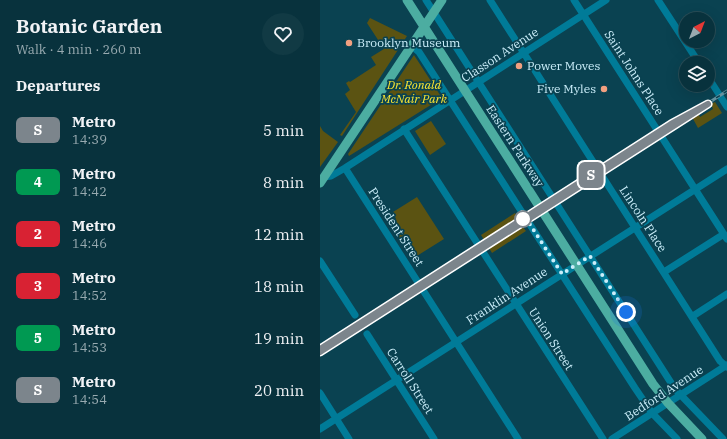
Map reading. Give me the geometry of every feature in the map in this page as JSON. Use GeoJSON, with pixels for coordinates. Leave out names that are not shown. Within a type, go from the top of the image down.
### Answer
{"type":"FeatureCollection","features":[{"type":"Feature","properties":{"kind":"main road","name":"Eastern Parkway"},"geometry":{"type":"LineString","coordinates":[[407,0],[653,384],[668,403],[702,439]]}},
{"type":"Feature","properties":{"kind":"main road"},"geometry":{"type":"LineString","coordinates":[[322,180],[442,0]]}},
{"type":"Feature","properties":{"kind":"street"},"geometry":{"type":"LineString","coordinates":[[426,0],[674,389],[723,439]]}},
{"type":"Feature","properties":{"kind":"street","name":"Lincoln Place"},"geometry":{"type":"LineString","coordinates":[[490,0],[693,316],[720,361],[727,366]]}},
{"type":"Feature","properties":{"kind":"street","name":"Saint Johns Place"},"geometry":{"type":"LineString","coordinates":[[574,0],[725,236]]}},
{"type":"Feature","properties":{"kind":"street","name":"Classon Avenue"},"geometry":{"type":"LineString","coordinates":[[322,180],[347,167],[606,0]]}},
{"type":"Feature","properties":{"kind":"street"},"geometry":{"type":"LineString","coordinates":[[658,0],[694,56]]}},
{"type":"Feature","properties":{"kind":"street"},"geometry":{"type":"LineString","coordinates":[[412,46],[419,52],[451,100],[635,388],[652,413],[677,439]]}},
{"type":"Feature","properties":{"kind":"street"},"geometry":{"type":"LineString","coordinates":[[715,88],[725,104]]}},
{"type":"Feature","properties":{"kind":"street","name":"Union Street"},"geometry":{"type":"LineString","coordinates":[[404,130],[603,439]]}},
{"type":"Feature","properties":{"kind":"street","name":"President Street"},"geometry":{"type":"LineString","coordinates":[[337,157],[347,167],[424,292],[518,439]]}},
{"type":"Feature","properties":{"kind":"street","name":"Franklin Avenue"},"geometry":{"type":"LineString","coordinates":[[320,429],[727,169]]}},
{"type":"Feature","properties":{"kind":"street"},"geometry":{"type":"LineString","coordinates":[[664,272],[725,236]]}},
{"type":"Feature","properties":{"kind":"street"},"geometry":{"type":"LineString","coordinates":[[320,261],[355,316]]}},
{"type":"Feature","properties":{"kind":"street"},"geometry":{"type":"LineString","coordinates":[[693,316],[727,294]]}},
{"type":"Feature","properties":{"kind":"street","name":"Carroll Street"},"geometry":{"type":"LineString","coordinates":[[367,334],[434,439]]}},
{"type":"Feature","properties":{"kind":"street","name":"Bedford Avenue"},"geometry":{"type":"LineString","coordinates":[[612,439],[727,366]]}},
{"type":"Feature","properties":{"kind":"street"},"geometry":{"type":"LineString","coordinates":[[320,393],[350,439]]}},
{"type":"Feature","properties":{"kind":"green space"},"geometry":{"type":"Polygon","coordinates":[[[370,18],[407,36],[342,136],[340,135],[356,112],[345,94],[350,90],[346,83],[349,81],[350,82],[376,65],[371,57],[384,49],[367,23],[370,18]]]}},
{"type":"Feature","properties":{"kind":"green space","name":"Dr. Ronald McNair Park"},"geometry":{"type":"Polygon","coordinates":[[[414,55],[442,98],[349,156],[348,154],[414,55]]]}},
{"type":"Feature","properties":{"kind":"green space"},"geometry":{"type":"Polygon","coordinates":[[[715,102],[722,113],[698,128],[692,117],[698,113],[700,117],[713,109],[711,104],[715,102]]]}},
{"type":"Feature","properties":{"kind":"green space"},"geometry":{"type":"Polygon","coordinates":[[[431,121],[446,144],[430,155],[415,131],[431,121]]]}},
{"type":"Feature","properties":{"kind":"green space"},"geometry":{"type":"Polygon","coordinates":[[[320,126],[323,131],[338,142],[320,167],[320,126]]]}},
{"type":"Feature","properties":{"kind":"green space"},"geometry":{"type":"Polygon","coordinates":[[[417,197],[444,239],[412,259],[390,223],[396,219],[393,212],[417,197]]]}},
{"type":"Feature","properties":{"kind":"green space"},"geometry":{"type":"Polygon","coordinates":[[[515,213],[521,223],[517,227],[523,227],[526,231],[492,253],[481,235],[515,213]]]}},
{"type":"Feature","properties":{"kind":"railway"},"geometry":{"type":"LineString","coordinates":[[557,200],[727,91]]}},
{"type":"Feature","properties":{"kind":"railway"},"geometry":{"type":"LineString","coordinates":[[357,328],[475,253]]}},
{"type":"Feature","properties":{"kind":"metro line","name":"S"},"geometry":{"type":"LineString","coordinates":[[320,349],[680,118],[708,104],[320,352]]}},
{"type":"Feature","properties":{"kind":"place","name":"Brooklyn Museum"},"geometry":{"type":"Point","coordinates":[349,43]}},
{"type":"Feature","properties":{"kind":"place","name":"Power Moves"},"geometry":{"type":"Point","coordinates":[519,66]}},
{"type":"Feature","properties":{"kind":"place","name":"Five Myles"},"geometry":{"type":"Point","coordinates":[604,89]}},
{"type":"Feature","properties":{"kind":"route"},"geometry":{"type":"LineString","coordinates":[[523,219],[522,212],[562,274],[590,256],[626,312]]}}]}
